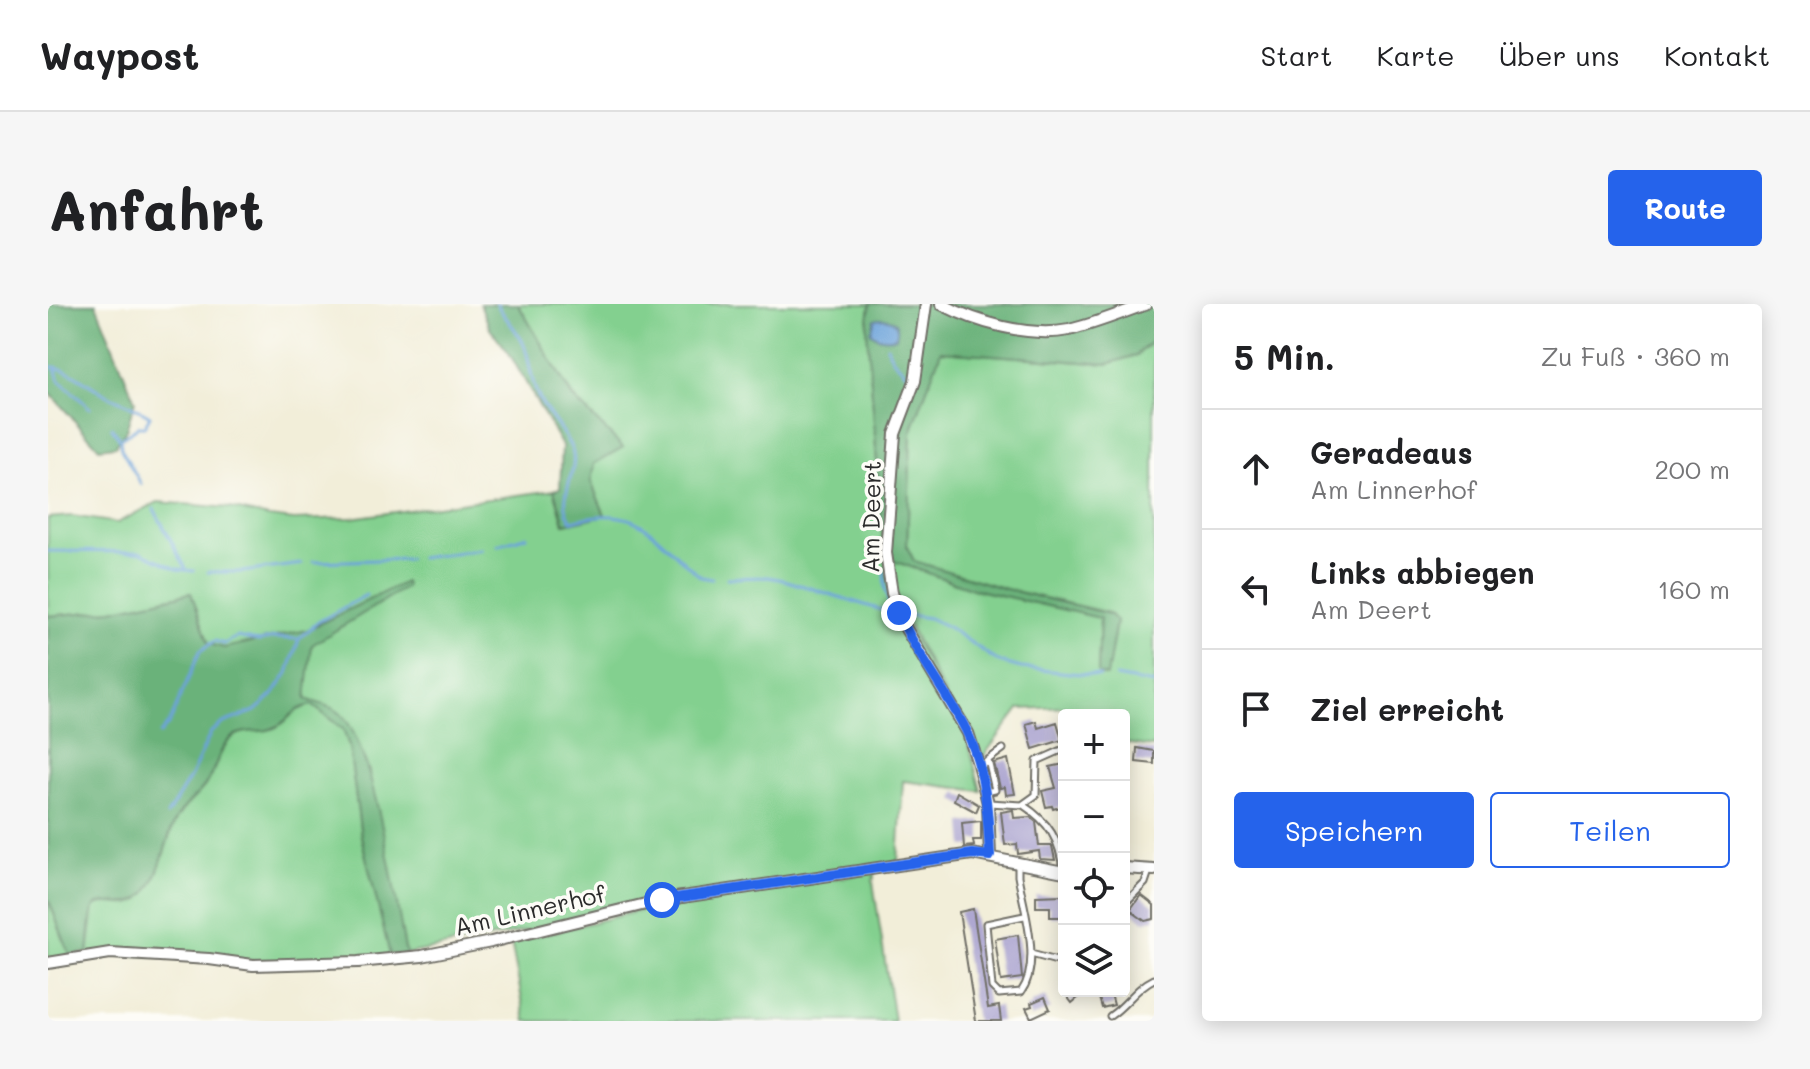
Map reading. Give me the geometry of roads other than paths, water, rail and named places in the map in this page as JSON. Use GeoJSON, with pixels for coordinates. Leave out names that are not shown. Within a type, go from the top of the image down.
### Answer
{"type":"FeatureCollection","features":[{"type":"Feature","properties":{"kind":"street","name":"Am Deert"},"geometry":{"type":"LineString","coordinates":[[926,304],[915,381],[895,434],[886,553],[892,593],[903,624],[968,733],[986,798],[990,856]]}},
{"type":"Feature","properties":{"kind":"street"},"geometry":{"type":"LineString","coordinates":[[941,304],[973,320],[1053,331],[1095,323],[1147,304]]}},
{"type":"Feature","properties":{"kind":"street","name":"Am Linnerhof"},"geometry":{"type":"LineString","coordinates":[[48,963],[110,953],[281,966],[358,962],[422,956],[545,931],[662,900],[972,854],[1058,871]]}},
{"type":"Feature","properties":{"kind":"street"},"geometry":{"type":"LineString","coordinates":[[1130,868],[1152,870]]}},
{"type":"Feature","properties":{"kind":"lane"},"geometry":{"type":"LineString","coordinates":[[979,768],[1003,749]]}},
{"type":"Feature","properties":{"kind":"lane"},"geometry":{"type":"LineString","coordinates":[[1022,805],[1036,795],[1037,761],[1058,752]]}},
{"type":"Feature","properties":{"kind":"lane"},"geometry":{"type":"LineString","coordinates":[[986,798],[995,790],[988,760]]}},
{"type":"Feature","properties":{"kind":"lane"},"geometry":{"type":"LineString","coordinates":[[986,798],[1022,805],[1040,816],[1061,847],[1062,853]]}},
{"type":"Feature","properties":{"kind":"lane"},"geometry":{"type":"LineString","coordinates":[[1018,863],[1031,954],[1029,982],[1021,992],[999,994],[992,987],[986,924],[1024,916]]}},
{"type":"Feature","properties":{"kind":"lane"},"geometry":{"type":"LineString","coordinates":[[1130,898],[1145,883],[1152,870]]}},
{"type":"Feature","properties":{"kind":"lane"},"geometry":{"type":"LineString","coordinates":[[1031,954],[1058,961]]}},
{"type":"Feature","properties":{"kind":"lane"},"geometry":{"type":"LineString","coordinates":[[1110,1016],[1121,1009],[1139,987],[1154,979]]}},
{"type":"Feature","properties":{"kind":"water"},"geometry":{"type":"Polygon","coordinates":[[[875,319],[895,322],[896,337],[882,338],[871,332],[875,319]]]}},
{"type":"Feature","properties":{"kind":"waterway"},"geometry":{"type":"LineString","coordinates":[[497,304],[524,345],[539,398],[572,450],[573,468],[566,494],[567,512],[572,521],[596,516],[631,520],[658,537],[701,577],[712,579]]}},
{"type":"Feature","properties":{"kind":"waterway"},"geometry":{"type":"LineString","coordinates":[[887,346],[892,358],[911,381]]}},
{"type":"Feature","properties":{"kind":"waterway"},"geometry":{"type":"LineString","coordinates":[[48,367],[55,367],[59,380],[90,408]]}},
{"type":"Feature","properties":{"kind":"waterway"},"geometry":{"type":"LineString","coordinates":[[55,367],[150,416],[144,427],[139,426],[120,439]]}},
{"type":"Feature","properties":{"kind":"waterway"},"geometry":{"type":"LineString","coordinates":[[112,428],[141,484]]}},
{"type":"Feature","properties":{"kind":"waterway"},"geometry":{"type":"LineString","coordinates":[[154,509],[186,569]]}},
{"type":"Feature","properties":{"kind":"waterway"},"geometry":{"type":"LineString","coordinates":[[498,545],[527,536]]}},
{"type":"Feature","properties":{"kind":"waterway"},"geometry":{"type":"LineString","coordinates":[[420,558],[481,549]]}},
{"type":"Feature","properties":{"kind":"waterway"},"geometry":{"type":"LineString","coordinates":[[48,551],[141,552],[177,569],[194,571]]}},
{"type":"Feature","properties":{"kind":"waterway"},"geometry":{"type":"LineString","coordinates":[[313,562],[409,559]]}},
{"type":"Feature","properties":{"kind":"waterway"},"geometry":{"type":"LineString","coordinates":[[208,572],[242,572],[302,564]]}},
{"type":"Feature","properties":{"kind":"waterway"},"geometry":{"type":"LineString","coordinates":[[727,578],[768,577],[784,580],[891,613],[884,572]]}},
{"type":"Feature","properties":{"kind":"waterway"},"geometry":{"type":"LineString","coordinates":[[167,815],[191,776],[211,732],[262,705],[288,673],[299,639],[318,622],[366,595]]}},
{"type":"Feature","properties":{"kind":"waterway"},"geometry":{"type":"LineString","coordinates":[[908,615],[929,618],[948,627],[999,662],[1021,668],[1100,676]]}},
{"type":"Feature","properties":{"kind":"waterway"},"geometry":{"type":"LineString","coordinates":[[160,734],[170,722],[200,651],[215,641],[224,644],[237,637],[259,641],[299,639]]}},
{"type":"Feature","properties":{"kind":"waterway"},"geometry":{"type":"LineString","coordinates":[[1116,677],[1154,684]]}}]}
